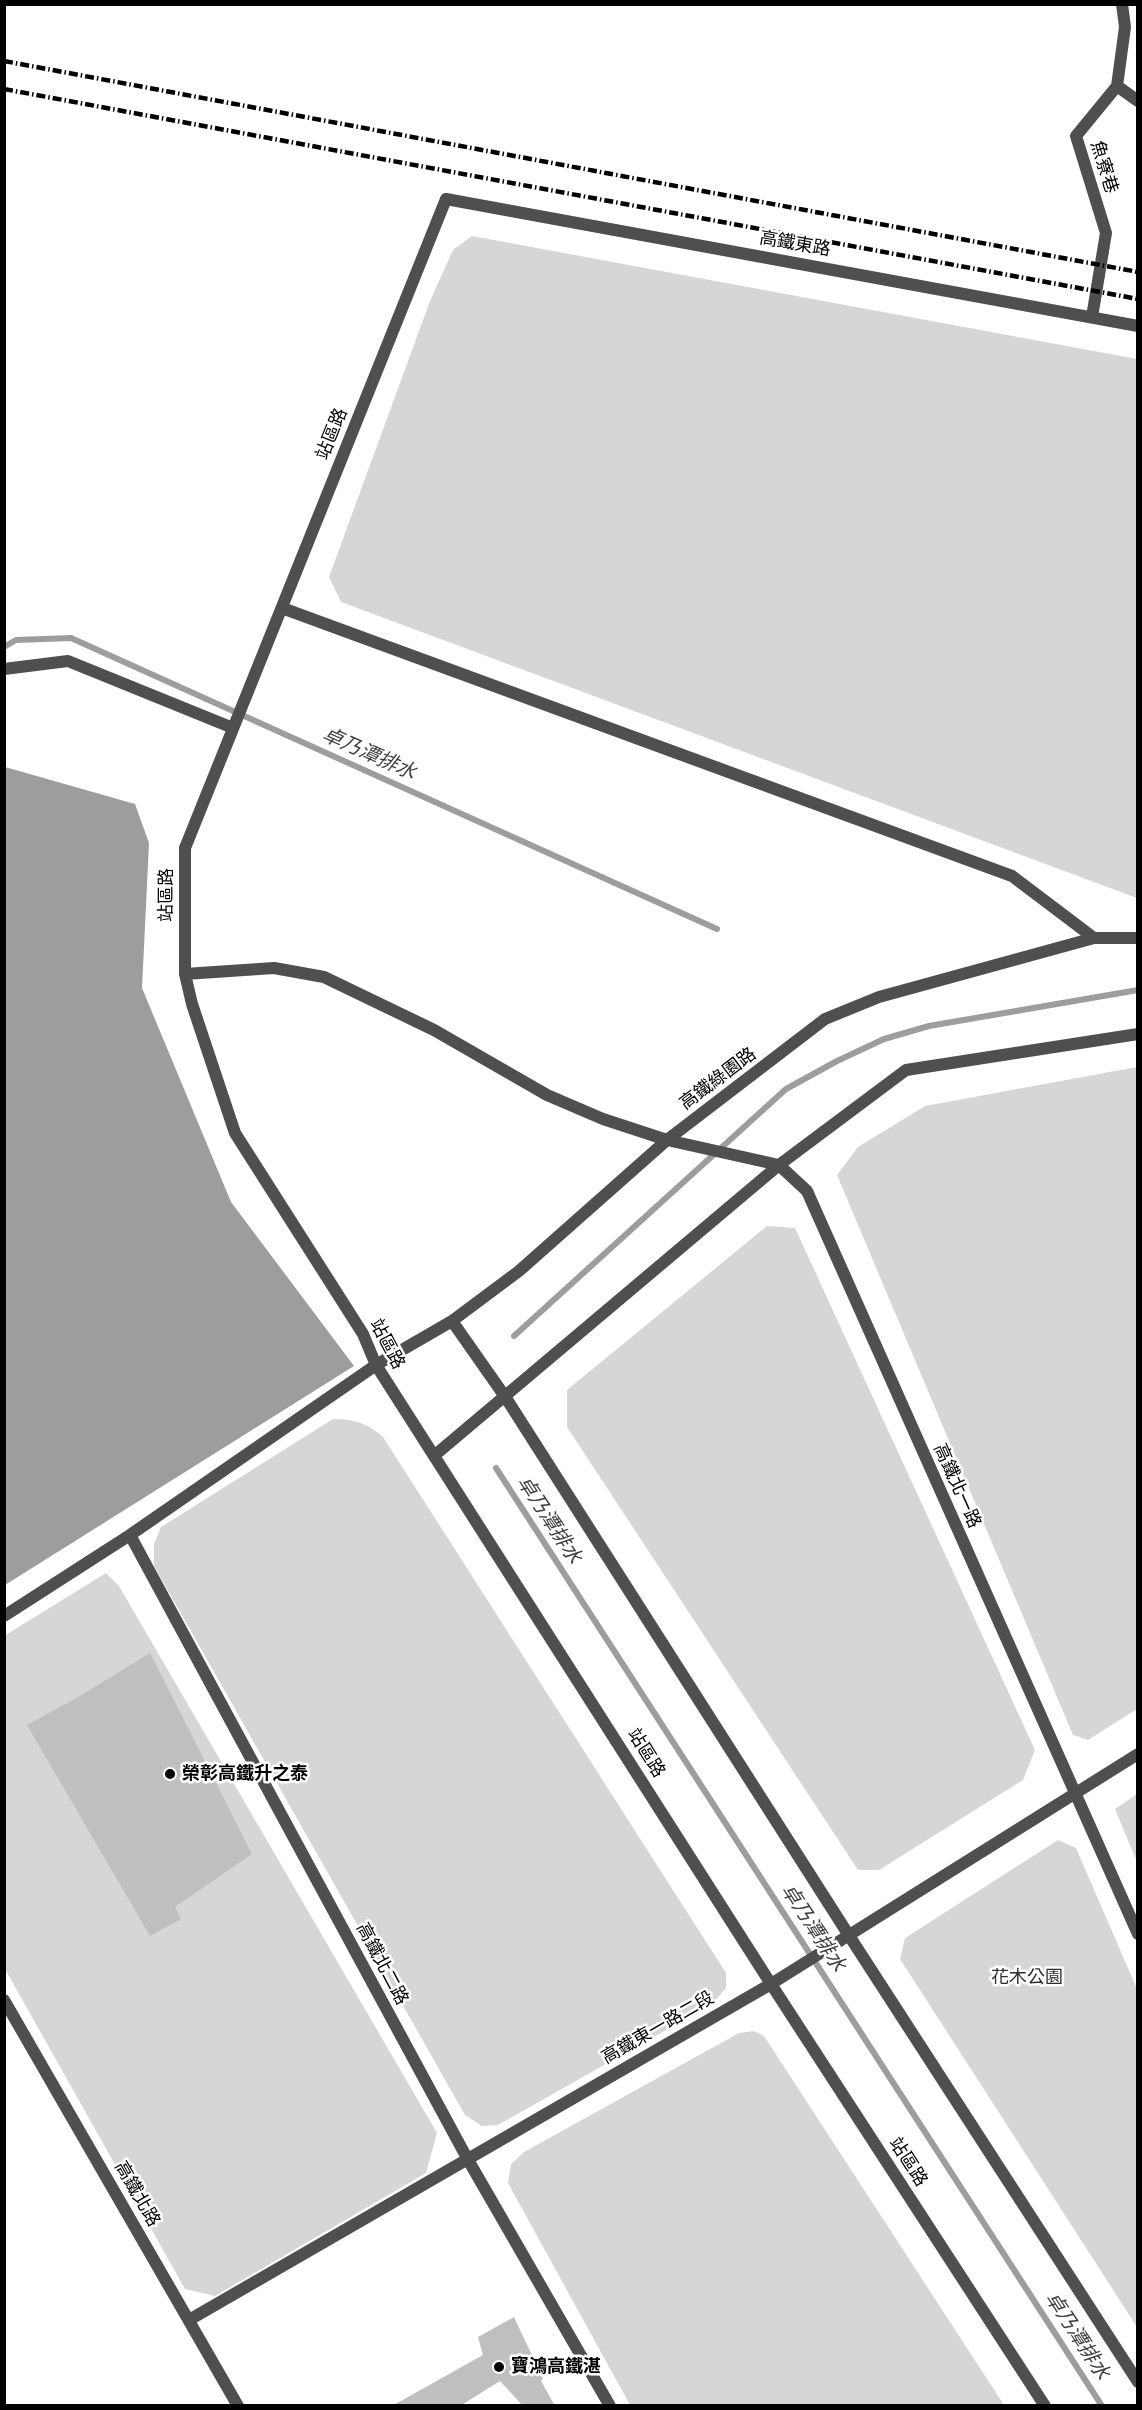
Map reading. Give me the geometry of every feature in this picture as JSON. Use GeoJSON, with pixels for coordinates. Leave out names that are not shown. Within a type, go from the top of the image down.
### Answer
{"type":"FeatureCollection","features":[{"type":"Feature","properties":{"kind":"street"},"geometry":{"type":"LineString","coordinates":[[1122,4],[1125,27],[1117,86],[1137,101]]}},
{"type":"Feature","properties":{"kind":"street","name":"魚寮巷"},"geometry":{"type":"LineString","coordinates":[[1092,317],[1106,232],[1076,136],[1117,86]]}},
{"type":"Feature","properties":{"kind":"street","name":"高鐵東路"},"geometry":{"type":"LineString","coordinates":[[446,199],[1137,326]]}},
{"type":"Feature","properties":{"kind":"street","name":"站區路"},"geometry":{"type":"LineString","coordinates":[[446,199],[185,848],[185,974],[192,1004],[235,1133],[363,1334],[376,1365],[771,1984],[1045,2406]]}},
{"type":"Feature","properties":{"kind":"street"},"geometry":{"type":"LineString","coordinates":[[282,608],[1012,876],[1094,938]]}},
{"type":"Feature","properties":{"kind":"street"},"geometry":{"type":"LineString","coordinates":[[4,669],[68,661],[234,726]]}},
{"type":"Feature","properties":{"kind":"street","name":"高鐵綠園路"},"geometry":{"type":"LineString","coordinates":[[4,1616],[130,1535],[376,1365],[452,1321],[519,1271],[667,1140],[825,1019],[879,997],[1094,938],[1137,938]]}},
{"type":"Feature","properties":{"kind":"street"},"geometry":{"type":"LineString","coordinates":[[185,974],[274,968],[324,977],[434,1030],[547,1095],[603,1119],[667,1140],[779,1165]]}},
{"type":"Feature","properties":{"kind":"street"},"geometry":{"type":"LineString","coordinates":[[435,1455],[506,1398],[779,1165],[906,1070],[1137,1034]]}},
{"type":"Feature","properties":{"kind":"street","name":"高鐵北一路"},"geometry":{"type":"LineString","coordinates":[[779,1165],[807,1191],[1137,1934]]}},
{"type":"Feature","properties":{"kind":"street"},"geometry":{"type":"LineString","coordinates":[[452,1321],[506,1398],[1137,2382]]}},
{"type":"Feature","properties":{"kind":"street","name":"高鐵北二路"},"geometry":{"type":"LineString","coordinates":[[130,1535],[467,2158],[610,2406]]}},
{"type":"Feature","properties":{"kind":"street","name":"高鐵東一路二段"},"geometry":{"type":"LineString","coordinates":[[189,2320],[771,1984],[1137,1754]]}},
{"type":"Feature","properties":{"kind":"street","name":"高鐵北路"},"geometry":{"type":"LineString","coordinates":[[4,2000],[238,2406]]}},
{"type":"Feature","properties":{"kind":"green space"},"geometry":{"type":"Polygon","coordinates":[[[472,236],[1137,359],[1137,898],[341,602],[329,577],[430,301],[453,250],[472,236]]]}},
{"type":"Feature","properties":{"kind":"green space"},"geometry":{"type":"Polygon","coordinates":[[[1137,1067],[1137,1709],[1088,1740],[1073,1735],[837,1175],[858,1147],[925,1106],[1137,1067]]]}},
{"type":"Feature","properties":{"kind":"green space"},"geometry":{"type":"Polygon","coordinates":[[[767,1226],[795,1228],[1035,1750],[1023,1780],[879,1870],[858,1870],[567,1427],[567,1390],[767,1226]]]}},
{"type":"Feature","properties":{"kind":"green space"},"geometry":{"type":"Polygon","coordinates":[[[333,1419],[360,1423],[372,1428],[383,1437],[726,1973],[726,1988],[712,2004],[498,2125],[482,2126],[465,2115],[154,1566],[154,1544],[161,1527],[333,1419]]]}},
{"type":"Feature","properties":{"kind":"green space"},"geometry":{"type":"Polygon","coordinates":[[[106,1573],[119,1586],[437,2133],[426,2173],[215,2296],[185,2289],[5,1969],[4,1636],[106,1573]]]}},
{"type":"Feature","properties":{"kind":"green space"},"geometry":{"type":"Polygon","coordinates":[[[1137,1794],[1137,1862],[1115,1809],[1137,1794]]]}},
{"type":"Feature","properties":{"kind":"green space","name":"花木公園"},"geometry":{"type":"Polygon","coordinates":[[[1058,1840],[1076,1848],[1137,1989],[1137,2327],[900,1959],[905,1938],[1058,1840]]]}},
{"type":"Feature","properties":{"kind":"green space"},"geometry":{"type":"Polygon","coordinates":[[[754,2031],[764,2036],[1004,2405],[630,2405],[508,2183],[511,2164],[524,2152],[739,2033],[754,2031]]]}},
{"type":"Feature","properties":{"kind":"shaded area"},"geometry":{"type":"Polygon","coordinates":[[[5,767],[135,804],[149,843],[142,988],[231,1202],[354,1366],[5,1585],[5,767]]]}},
{"type":"Feature","properties":{"kind":"building"},"geometry":{"type":"Polygon","coordinates":[[[150,1653],[252,1854],[175,1907],[181,1919],[150,1936],[27,1725],[150,1653]]]}},
{"type":"Feature","properties":{"kind":"building","name":"寶鴻高鐵湛"},"geometry":{"type":"Polygon","coordinates":[[[514,2317],[543,2379],[541,2381],[555,2406],[523,2406],[500,2381],[460,2406],[392,2406],[483,2355],[478,2337],[514,2317]]]}},
{"type":"Feature","properties":{"kind":"waterway","name":"卓乃潭排水"},"geometry":{"type":"LineString","coordinates":[[4,647],[16,640],[71,638],[717,929]]}},
{"type":"Feature","properties":{"kind":"waterway"},"geometry":{"type":"LineString","coordinates":[[514,1336],[786,1089],[884,1039],[929,1026],[1138,990]]}},
{"type":"Feature","properties":{"kind":"waterway","name":"卓乃潭排水"},"geometry":{"type":"LineString","coordinates":[[496,1468],[1102,2406]]}},
{"type":"Feature","properties":{"kind":"railway"},"geometry":{"type":"LineString","coordinates":[[4,61],[1138,272]]}},
{"type":"Feature","properties":{"kind":"railway"},"geometry":{"type":"LineString","coordinates":[[4,89],[1138,299]]}},
{"type":"Feature","properties":{"kind":"place","name":"榮彰高鐵升之泰"},"geometry":{"type":"Point","coordinates":[170,1774]}},
{"type":"Feature","properties":{"kind":"place","name":"寶鴻高鐵湛"},"geometry":{"type":"Point","coordinates":[499,2367]}}]}
